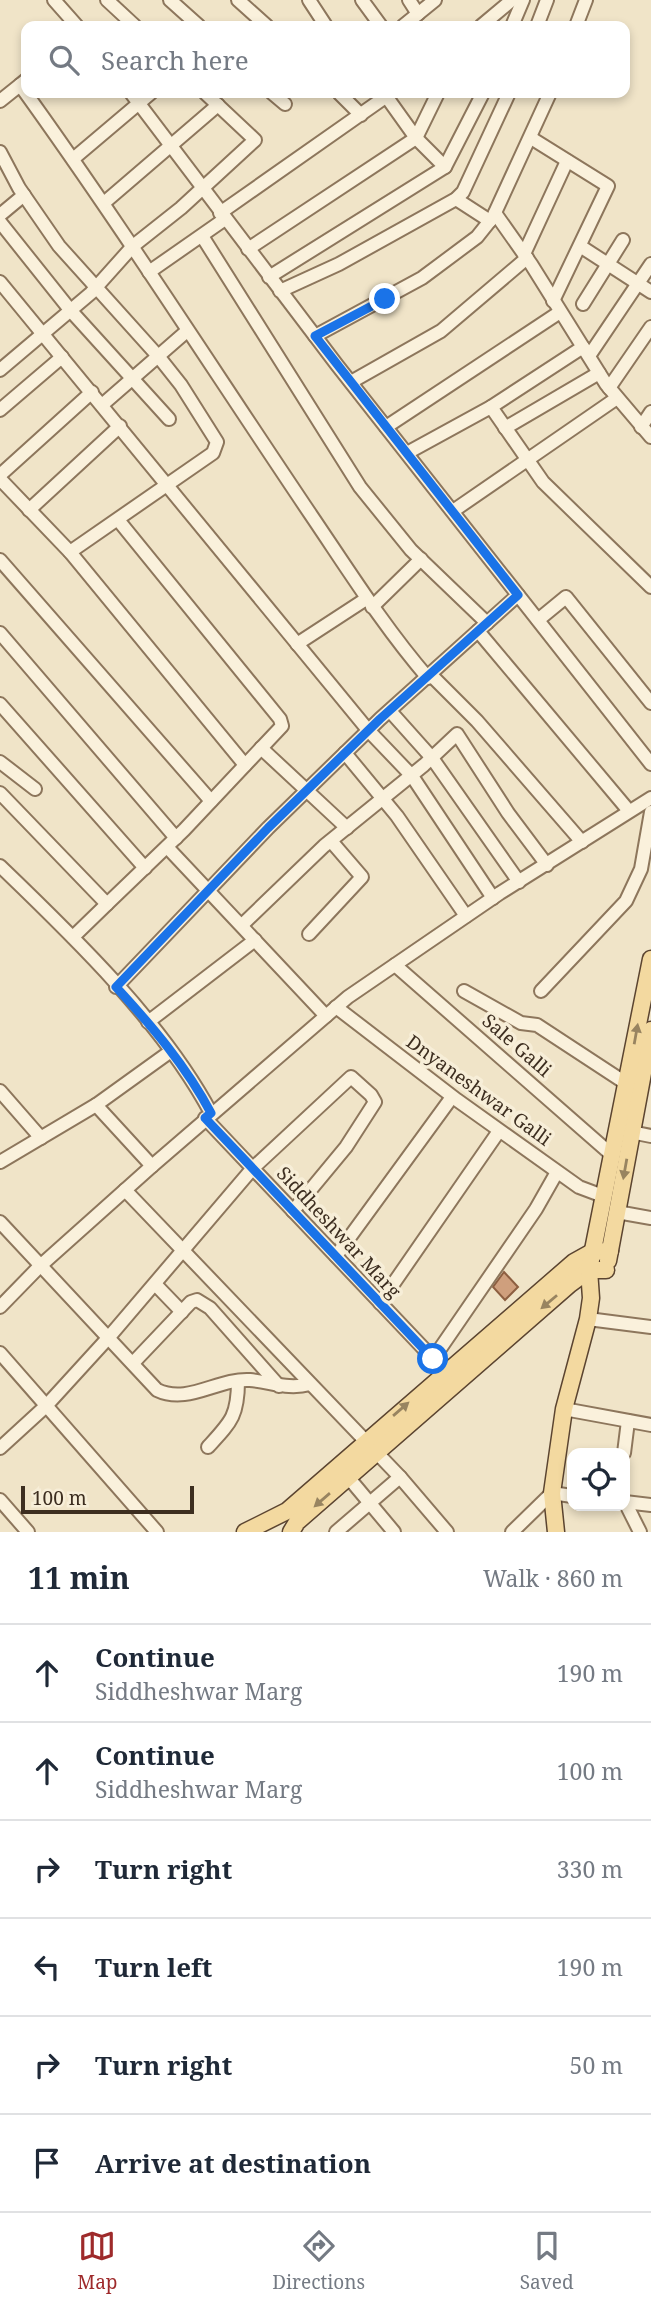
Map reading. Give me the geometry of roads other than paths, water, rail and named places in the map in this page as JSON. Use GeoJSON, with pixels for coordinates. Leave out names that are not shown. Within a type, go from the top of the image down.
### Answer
{"type":"FeatureCollection","features":[{"type":"Feature","properties":{"kind":"main road"},"geometry":{"type":"LineString","coordinates":[[556,1532],[552,1493],[564,1409],[588,1319],[591,1298],[589,1270],[612,1155],[640,1082],[651,959]]}},
{"type":"Feature","properties":{"kind":"main road"},"geometry":{"type":"LineString","coordinates":[[591,1298],[606,1270],[651,1030]]}},
{"type":"Feature","properties":{"kind":"main road"},"geometry":{"type":"LineString","coordinates":[[245,1532],[296,1524],[348,1477],[439,1365],[574,1262],[592,1252],[610,1251]]}},
{"type":"Feature","properties":{"kind":"main road"},"geometry":{"type":"LineString","coordinates":[[296,1524],[350,1454],[371,1447],[589,1270],[606,1270]]}},
{"type":"Feature","properties":{"kind":"street"},"geometry":{"type":"LineString","coordinates":[[54,0],[73,21]]}},
{"type":"Feature","properties":{"kind":"street"},"geometry":{"type":"LineString","coordinates":[[107,0],[130,21]]}},
{"type":"Feature","properties":{"kind":"street"},"geometry":{"type":"LineString","coordinates":[[170,0],[193,21]]}},
{"type":"Feature","properties":{"kind":"street"},"geometry":{"type":"LineString","coordinates":[[238,0],[261,21]]}},
{"type":"Feature","properties":{"kind":"street"},"geometry":{"type":"LineString","coordinates":[[309,0],[323,21]]}},
{"type":"Feature","properties":{"kind":"street"},"geometry":{"type":"LineString","coordinates":[[362,0],[377,21]]}},
{"type":"Feature","properties":{"kind":"street"},"geometry":{"type":"LineString","coordinates":[[409,0],[418,14]]}},
{"type":"Feature","properties":{"kind":"street"},"geometry":{"type":"LineString","coordinates":[[409,21],[435,0]]}},
{"type":"Feature","properties":{"kind":"street"},"geometry":{"type":"LineString","coordinates":[[487,21],[512,0]]}},
{"type":"Feature","properties":{"kind":"street"},"geometry":{"type":"LineString","coordinates":[[514,21],[523,0]]}},
{"type":"Feature","properties":{"kind":"street"},"geometry":{"type":"LineString","coordinates":[[539,21],[547,0]]}},
{"type":"Feature","properties":{"kind":"street"},"geometry":{"type":"LineString","coordinates":[[578,21],[586,0]]}},
{"type":"Feature","properties":{"kind":"street"},"geometry":{"type":"LineString","coordinates":[[0,101],[21,84]]}},
{"type":"Feature","properties":{"kind":"street"},"geometry":{"type":"LineString","coordinates":[[33,98],[369,603],[430,677],[477,721],[582,842]]}},
{"type":"Feature","properties":{"kind":"street"},"geometry":{"type":"LineString","coordinates":[[73,159],[135,98],[269,277],[651,764]]}},
{"type":"Feature","properties":{"kind":"street"},"geometry":{"type":"LineString","coordinates":[[0,370],[71,311],[95,289],[132,246],[181,208],[255,140],[210,98]]}},
{"type":"Feature","properties":{"kind":"street"},"geometry":{"type":"LineString","coordinates":[[278,98],[285,104]]}},
{"type":"Feature","properties":{"kind":"street"},"geometry":{"type":"LineString","coordinates":[[344,98],[361,115]]}},
{"type":"Feature","properties":{"kind":"street"},"geometry":{"type":"LineString","coordinates":[[149,272],[201,236],[223,216],[383,98]]}},
{"type":"Feature","properties":{"kind":"street"},"geometry":{"type":"LineString","coordinates":[[391,98],[416,138],[445,167]]}},
{"type":"Feature","properties":{"kind":"street"},"geometry":{"type":"LineString","coordinates":[[248,249],[416,138],[436,98]]}},
{"type":"Feature","properties":{"kind":"street"},"geometry":{"type":"LineString","coordinates":[[269,277],[445,167],[480,98]]}},
{"type":"Feature","properties":{"kind":"street"},"geometry":{"type":"LineString","coordinates":[[280,291],[340,264],[456,199],[463,192],[507,98]]}},
{"type":"Feature","properties":{"kind":"street"},"geometry":{"type":"LineString","coordinates":[[315,336],[422,278],[477,237],[493,217],[549,98]]}},
{"type":"Feature","properties":{"kind":"street"},"geometry":{"type":"LineString","coordinates":[[104,202],[218,105]]}},
{"type":"Feature","properties":{"kind":"street"},"geometry":{"type":"LineString","coordinates":[[386,427],[557,307],[580,246],[608,186],[531,138]]}},
{"type":"Feature","properties":{"kind":"street"},"geometry":{"type":"LineString","coordinates":[[0,152],[24,195],[59,246],[158,356],[181,385],[217,442],[213,453],[170,486],[70,552]]}},
{"type":"Feature","properties":{"kind":"street"},"geometry":{"type":"LineString","coordinates":[[351,382],[441,331],[525,256],[568,161]]}},
{"type":"Feature","properties":{"kind":"street"},"geometry":{"type":"LineString","coordinates":[[0,215],[24,195]]}},
{"type":"Feature","properties":{"kind":"street"},"geometry":{"type":"LineString","coordinates":[[456,199],[493,217],[525,256],[599,373],[651,437]]}},
{"type":"Feature","properties":{"kind":"street"},"geometry":{"type":"LineString","coordinates":[[0,222],[71,311],[169,419]]}},
{"type":"Feature","properties":{"kind":"street"},"geometry":{"type":"LineString","coordinates":[[201,236],[360,486],[483,627],[629,811]]}},
{"type":"Feature","properties":{"kind":"street"},"geometry":{"type":"LineString","coordinates":[[583,304],[623,240]]}},
{"type":"Feature","properties":{"kind":"street"},"geometry":{"type":"LineString","coordinates":[[580,246],[651,292]]}},
{"type":"Feature","properties":{"kind":"street"},"geometry":{"type":"LineString","coordinates":[[407,453],[586,351],[651,264]]}},
{"type":"Feature","properties":{"kind":"street"},"geometry":{"type":"LineString","coordinates":[[0,282],[368,730],[412,776],[493,898]]}},
{"type":"Feature","properties":{"kind":"street"},"geometry":{"type":"LineString","coordinates":[[453,511],[527,463],[613,393],[651,327]]}},
{"type":"Feature","properties":{"kind":"street"},"geometry":{"type":"LineString","coordinates":[[103,405],[187,331]]}},
{"type":"Feature","properties":{"kind":"street"},"geometry":{"type":"LineString","coordinates":[[0,410],[62,357]]}},
{"type":"Feature","properties":{"kind":"street"},"geometry":{"type":"LineString","coordinates":[[505,429],[599,373]]}},
{"type":"Feature","properties":{"kind":"street"},"geometry":{"type":"LineString","coordinates":[[92,392],[0,477],[70,552],[245,765]]}},
{"type":"Feature","properties":{"kind":"street"},"geometry":{"type":"LineString","coordinates":[[491,407],[527,463],[640,580],[651,587]]}},
{"type":"Feature","properties":{"kind":"street"},"geometry":{"type":"LineString","coordinates":[[641,427],[651,412]]}},
{"type":"Feature","properties":{"kind":"street"},"geometry":{"type":"LineString","coordinates":[[29,510],[120,426]]}},
{"type":"Feature","properties":{"kind":"street"},"geometry":{"type":"LineString","coordinates":[[73,937],[172,842],[282,726],[280,719],[118,521]]}},
{"type":"Feature","properties":{"kind":"street"},"geometry":{"type":"LineString","coordinates":[[297,644],[369,603],[421,559]]}},
{"type":"Feature","properties":{"kind":"street"},"geometry":{"type":"LineString","coordinates":[[0,560],[211,802]]}},
{"type":"Feature","properties":{"kind":"street"},"geometry":{"type":"LineString","coordinates":[[116,987],[368,730],[518,595]]}},
{"type":"Feature","properties":{"kind":"street"},"geometry":{"type":"LineString","coordinates":[[538,620],[566,597],[651,703]]}},
{"type":"Feature","properties":{"kind":"street"},"geometry":{"type":"LineString","coordinates":[[1,635],[209,890],[326,1016]]}},
{"type":"Feature","properties":{"kind":"street"},"geometry":{"type":"LineString","coordinates":[[0,704],[145,868]]}},
{"type":"Feature","properties":{"kind":"street"},"geometry":{"type":"LineString","coordinates":[[390,710],[432,758],[519,882]]}},
{"type":"Feature","properties":{"kind":"street"},"geometry":{"type":"LineString","coordinates":[[242,925],[331,841],[412,776],[457,734],[508,813],[547,865]]}},
{"type":"Feature","properties":{"kind":"street"},"geometry":{"type":"LineString","coordinates":[[261,748],[347,828]]}},
{"type":"Feature","properties":{"kind":"street"},"geometry":{"type":"LineString","coordinates":[[345,753],[384,799],[466,916]]}},
{"type":"Feature","properties":{"kind":"street"},"geometry":{"type":"LineString","coordinates":[[0,762],[35,789]]}},
{"type":"Feature","properties":{"kind":"street"},"geometry":{"type":"LineString","coordinates":[[0,793],[107,904]]}},
{"type":"Feature","properties":{"kind":"street"},"geometry":{"type":"LineString","coordinates":[[0,1307],[40,1266],[125,1190],[336,1007],[493,898],[651,797]]}},
{"type":"Feature","properties":{"kind":"street"},"geometry":{"type":"LineString","coordinates":[[541,991],[626,901],[641,869],[651,812]]}},
{"type":"Feature","properties":{"kind":"street"},"geometry":{"type":"LineString","coordinates":[[309,934],[362,877],[331,841]]}},
{"type":"Feature","properties":{"kind":"street","name":"Siddheshwar Marg"},"geometry":{"type":"LineString","coordinates":[[0,866],[73,937],[148,1022],[171,1051],[208,1116],[253,1168],[439,1365]]}},
{"type":"Feature","properties":{"kind":"street"},"geometry":{"type":"LineString","coordinates":[[148,1022],[256,940]]}},
{"type":"Feature","properties":{"kind":"street","name":"Sale Galli"},"geometry":{"type":"LineString","coordinates":[[395,965],[612,1155]]}},
{"type":"Feature","properties":{"kind":"street"},"geometry":{"type":"LineString","coordinates":[[464,991],[521,1024],[537,1025],[640,1082]]}},
{"type":"Feature","properties":{"kind":"street","name":"Dnyaneshwar Galli"},"geometry":{"type":"LineString","coordinates":[[336,1007],[499,1131],[579,1187],[603,1196]]}},
{"type":"Feature","properties":{"kind":"street"},"geometry":{"type":"LineString","coordinates":[[0,1162],[96,1105],[171,1051]]}},
{"type":"Feature","properties":{"kind":"street"},"geometry":{"type":"LineString","coordinates":[[0,1448],[46,1406],[109,1337],[253,1168],[351,1077],[375,1102],[346,1147],[293,1212]]}},
{"type":"Feature","properties":{"kind":"street"},"geometry":{"type":"LineString","coordinates":[[0,1091],[41,1138]]}},
{"type":"Feature","properties":{"kind":"street"},"geometry":{"type":"LineString","coordinates":[[335,1256],[452,1097]]}},
{"type":"Feature","properties":{"kind":"street"},"geometry":{"type":"LineString","coordinates":[[96,1105],[152,1166]]}},
{"type":"Feature","properties":{"kind":"street"},"geometry":{"type":"LineString","coordinates":[[380,1303],[499,1131]]}},
{"type":"Feature","properties":{"kind":"street"},"geometry":{"type":"LineString","coordinates":[[631,1132],[651,1136]]}},
{"type":"Feature","properties":{"kind":"street"},"geometry":{"type":"LineString","coordinates":[[439,1365],[557,1172]]}},
{"type":"Feature","properties":{"kind":"street"},"geometry":{"type":"LineString","coordinates":[[125,1190],[400,1477],[446,1531]]}},
{"type":"Feature","properties":{"kind":"street"},"geometry":{"type":"LineString","coordinates":[[617,1212],[651,1218]]}},
{"type":"Feature","properties":{"kind":"street"},"geometry":{"type":"LineString","coordinates":[[0,1222],[157,1390],[166,1394],[198,1392],[238,1381],[296,1388],[310,1384]]}},
{"type":"Feature","properties":{"kind":"street"},"geometry":{"type":"LineString","coordinates":[[155,1284],[182,1312]]}},
{"type":"Feature","properties":{"kind":"street"},"geometry":{"type":"LineString","coordinates":[[133,1363],[197,1300],[210,1308],[279,1387]]}},
{"type":"Feature","properties":{"kind":"street"},"geometry":{"type":"LineString","coordinates":[[588,1319],[651,1327]]}},
{"type":"Feature","properties":{"kind":"street"},"geometry":{"type":"LineString","coordinates":[[0,1353],[157,1532]]}},
{"type":"Feature","properties":{"kind":"street"},"geometry":{"type":"LineString","coordinates":[[208,1447],[231,1422],[237,1410],[238,1381]]}},
{"type":"Feature","properties":{"kind":"street"},"geometry":{"type":"LineString","coordinates":[[564,1409],[651,1425]]}},
{"type":"Feature","properties":{"kind":"street"},"geometry":{"type":"LineString","coordinates":[[625,1448],[628,1421]]}},
{"type":"Feature","properties":{"kind":"street"},"geometry":{"type":"LineString","coordinates":[[348,1477],[394,1532]]}},
{"type":"Feature","properties":{"kind":"street"},"geometry":{"type":"LineString","coordinates":[[336,1532],[400,1477]]}},
{"type":"Feature","properties":{"kind":"street"},"geometry":{"type":"LineString","coordinates":[[512,1532],[552,1493],[567,1495]]}},
{"type":"Feature","properties":{"kind":"street"},"geometry":{"type":"LineString","coordinates":[[0,1500],[28,1532]]}},
{"type":"Feature","properties":{"kind":"street"},"geometry":{"type":"LineString","coordinates":[[640,1532],[625,1502],[651,1505]]}}]}
